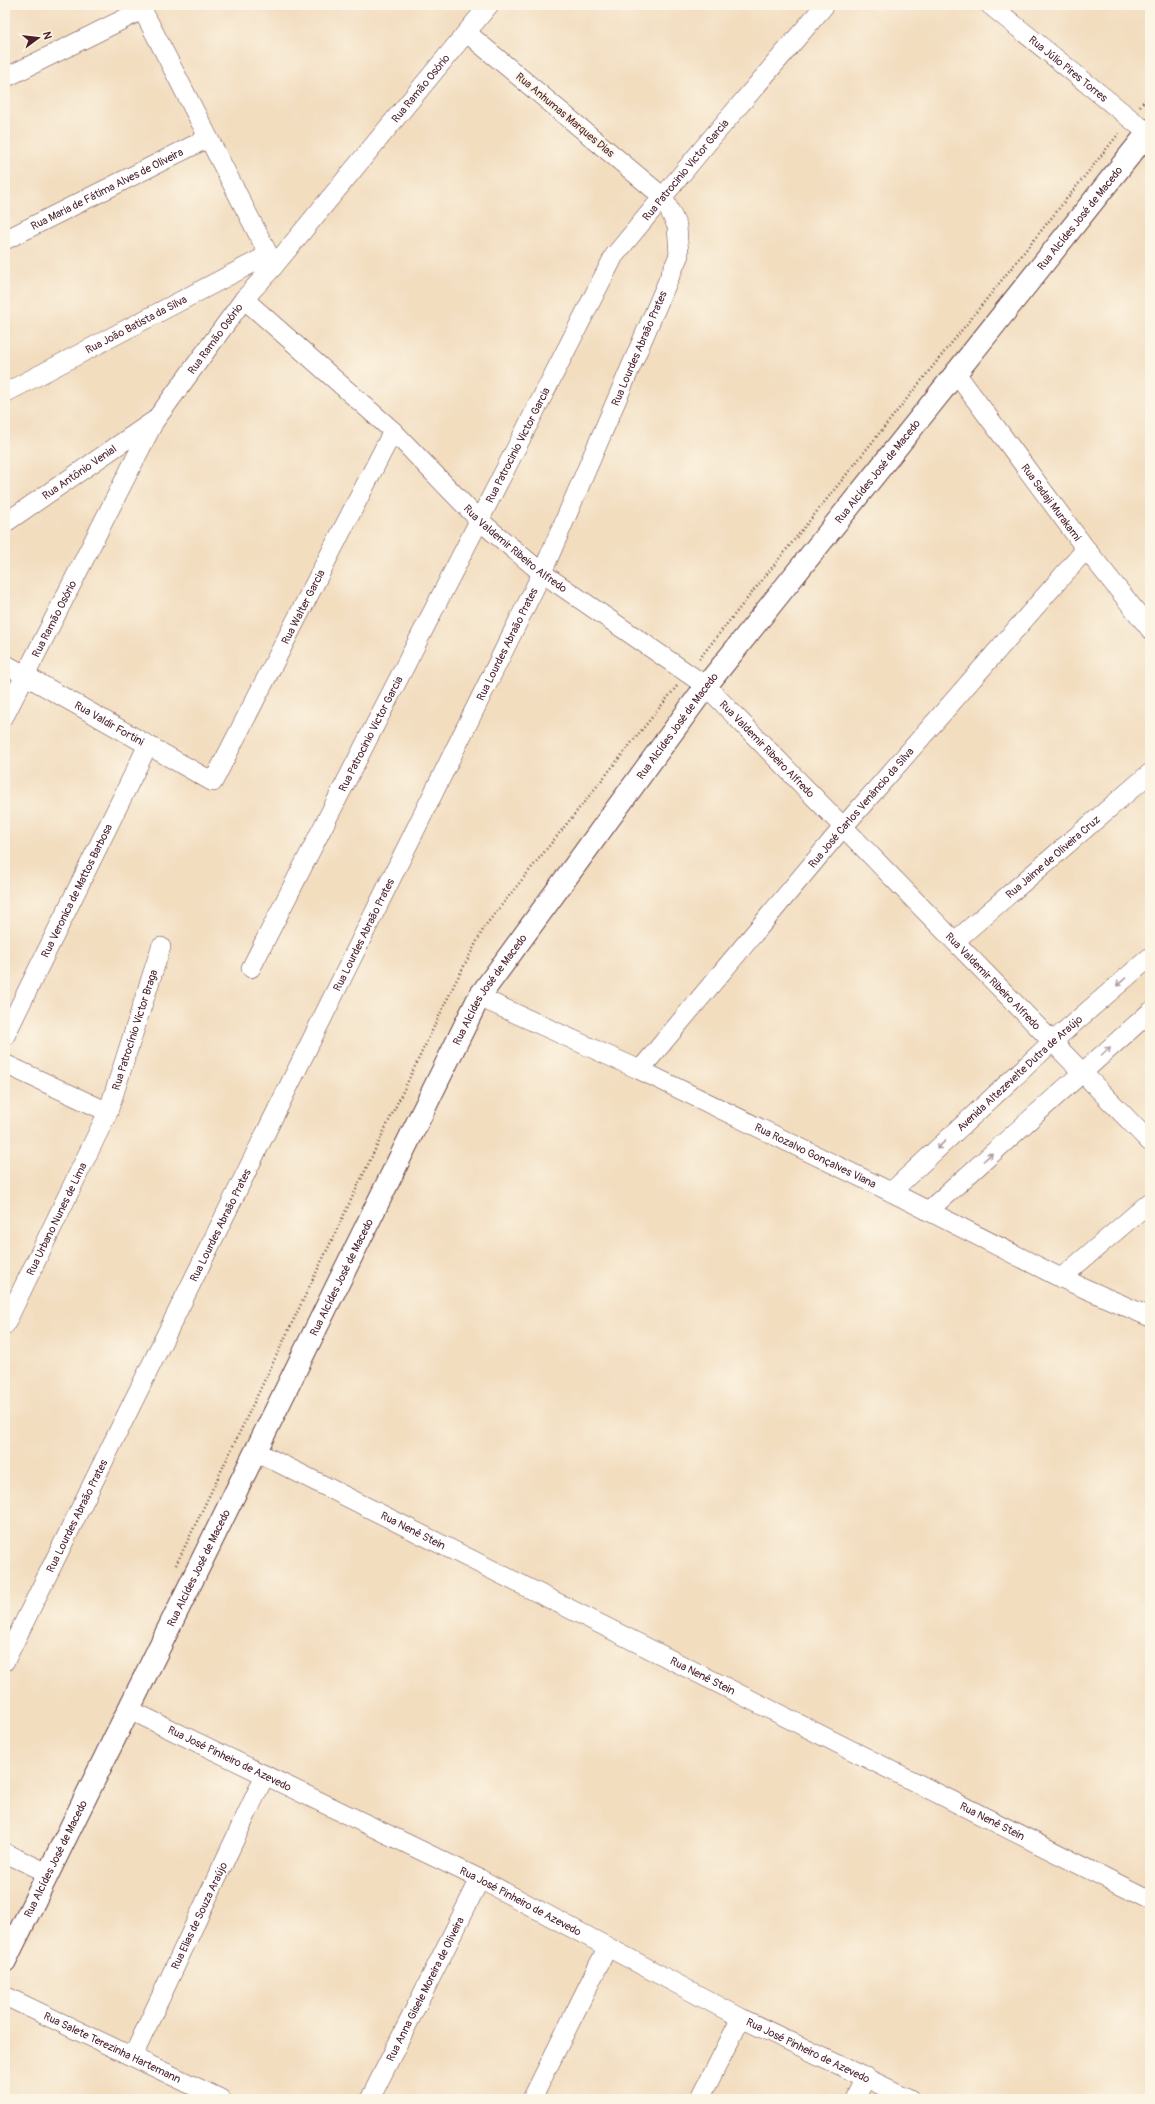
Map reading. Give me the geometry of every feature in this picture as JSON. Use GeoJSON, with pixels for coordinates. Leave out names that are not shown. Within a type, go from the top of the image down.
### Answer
{"type":"FeatureCollection","features":[{"type":"Feature","properties":{"kind":"street","name":"Rua Ramão Osório"},"geometry":{"type":"LineString","coordinates":[[5,715],[154,422],[271,261],[467,33],[489,5]]}},
{"type":"Feature","properties":{"kind":"street","name":"Rua Patrocinio Victor Garcia"},"geometry":{"type":"LineString","coordinates":[[251,968],[614,256],[825,5]]}},
{"type":"Feature","properties":{"kind":"street","name":"Rua Júlio Pires Torres"},"geometry":{"type":"LineString","coordinates":[[990,5],[1130,118],[1149,131]]}},
{"type":"Feature","properties":{"kind":"street"},"geometry":{"type":"LineString","coordinates":[[5,78],[141,7],[271,261]]}},
{"type":"Feature","properties":{"kind":"street","name":"Rua Anhumas Marques Dias"},"geometry":{"type":"LineString","coordinates":[[467,33],[663,197]]}},
{"type":"Feature","properties":{"kind":"street","name":"Rua Alcídes José de Macedo"},"geometry":{"type":"LineString","coordinates":[[5,1961],[479,997],[706,686],[1149,131]]}},
{"type":"Feature","properties":{"kind":"street","name":"Rua Maria de Fátima Alves de Oliveira"},"geometry":{"type":"LineString","coordinates":[[5,240],[208,138]]}},
{"type":"Feature","properties":{"kind":"street","name":"Rua Lourdes Abraão Prates"},"geometry":{"type":"LineString","coordinates":[[5,1662],[542,573],[679,255],[677,226],[663,197]]}},
{"type":"Feature","properties":{"kind":"street","name":"Rua João Batista da Silva"},"geometry":{"type":"LineString","coordinates":[[5,394],[271,261]]}},
{"type":"Feature","properties":{"kind":"street","name":"Rua Valdemir Ribeiro Alfredo"},"geometry":{"type":"LineString","coordinates":[[244,299],[393,432],[480,520],[542,573],[706,686],[844,826],[1150,1142]]}},
{"type":"Feature","properties":{"kind":"street","name":"Rua Sadaji Murakami"},"geometry":{"type":"LineString","coordinates":[[956,372],[1086,549],[1150,629]]}},
{"type":"Feature","properties":{"kind":"street","name":"Rua Antônio Venial"},"geometry":{"type":"LineString","coordinates":[[5,523],[154,422]]}},
{"type":"Feature","properties":{"kind":"street","name":"Rua Walter Garcia"},"geometry":{"type":"LineString","coordinates":[[214,782],[393,432]]}},
{"type":"Feature","properties":{"kind":"street","name":"Rua José Carlos Venâncio da Silva"},"geometry":{"type":"LineString","coordinates":[[640,1070],[844,826],[1086,549]]}},
{"type":"Feature","properties":{"kind":"street","name":"Rua Valdir Fortini"},"geometry":{"type":"LineString","coordinates":[[5,664],[214,782]]}},
{"type":"Feature","properties":{"kind":"street","name":"Rua Veronica de Mattos Barbosa"},"geometry":{"type":"LineString","coordinates":[[5,1036],[148,745]]}},
{"type":"Feature","properties":{"kind":"street","name":"Rua Jaime de Oliveira Cruz"},"geometry":{"type":"LineString","coordinates":[[955,941],[1150,773]]}},
{"type":"Feature","properties":{"kind":"street","name":"Rua Patrocínio Victor Braga"},"geometry":{"type":"LineString","coordinates":[[108,1112],[161,947]]}},
{"type":"Feature","properties":{"kind":"street","name":"Avenida Altezevelte Dutra de Araújo"},"geometry":{"type":"LineString","coordinates":[[891,1192],[1052,1042],[1150,957]]}},
{"type":"Feature","properties":{"kind":"street","name":"Rua Rozalvo Gonçalves Viana"},"geometry":{"type":"LineString","coordinates":[[479,997],[640,1070],[891,1192],[1061,1278],[1150,1316]]}},
{"type":"Feature","properties":{"kind":"street"},"geometry":{"type":"LineString","coordinates":[[928,1211],[1150,1012]]}},
{"type":"Feature","properties":{"kind":"street"},"geometry":{"type":"LineString","coordinates":[[5,1064],[108,1112]]}},
{"type":"Feature","properties":{"kind":"street","name":"Rua Urbano Nunes de Lima"},"geometry":{"type":"LineString","coordinates":[[5,1325],[108,1112]]}},
{"type":"Feature","properties":{"kind":"street"},"geometry":{"type":"LineString","coordinates":[[1061,1278],[1150,1202]]}},
{"type":"Feature","properties":{"kind":"street","name":"Rua Nenê Stein"},"geometry":{"type":"LineString","coordinates":[[255,1451],[1150,1900]]}},
{"type":"Feature","properties":{"kind":"street","name":"Rua José Pinheiro de Azevedo"},"geometry":{"type":"LineString","coordinates":[[128,1709],[480,1879],[607,1948],[741,2018],[910,2099]]}},
{"type":"Feature","properties":{"kind":"street","name":"Rua Elias de Souza Araújo"},"geometry":{"type":"LineString","coordinates":[[132,2056],[264,1775]]}},
{"type":"Feature","properties":{"kind":"street"},"geometry":{"type":"LineString","coordinates":[[5,1853],[48,1873]]}},
{"type":"Feature","properties":{"kind":"street","name":"Rua Anna Gisele Moreira de Oliveira"},"geometry":{"type":"LineString","coordinates":[[370,2099],[480,1879]]}},
{"type":"Feature","properties":{"kind":"street"},"geometry":{"type":"LineString","coordinates":[[532,2099],[607,1948]]}},
{"type":"Feature","properties":{"kind":"street","name":"Rua Salete Terezinha Hartemann"},"geometry":{"type":"LineString","coordinates":[[5,1996],[220,2099]]}},
{"type":"Feature","properties":{"kind":"street"},"geometry":{"type":"LineString","coordinates":[[700,2099],[741,2018]]}},
{"type":"Feature","properties":{"kind":"street"},"geometry":{"type":"LineString","coordinates":[[855,2099],[866,2077]]}},
{"type":"Feature","properties":{"kind":"path"},"geometry":{"type":"LineString","coordinates":[[173,1572],[455,983],[485,926],[1150,94]]}}]}
